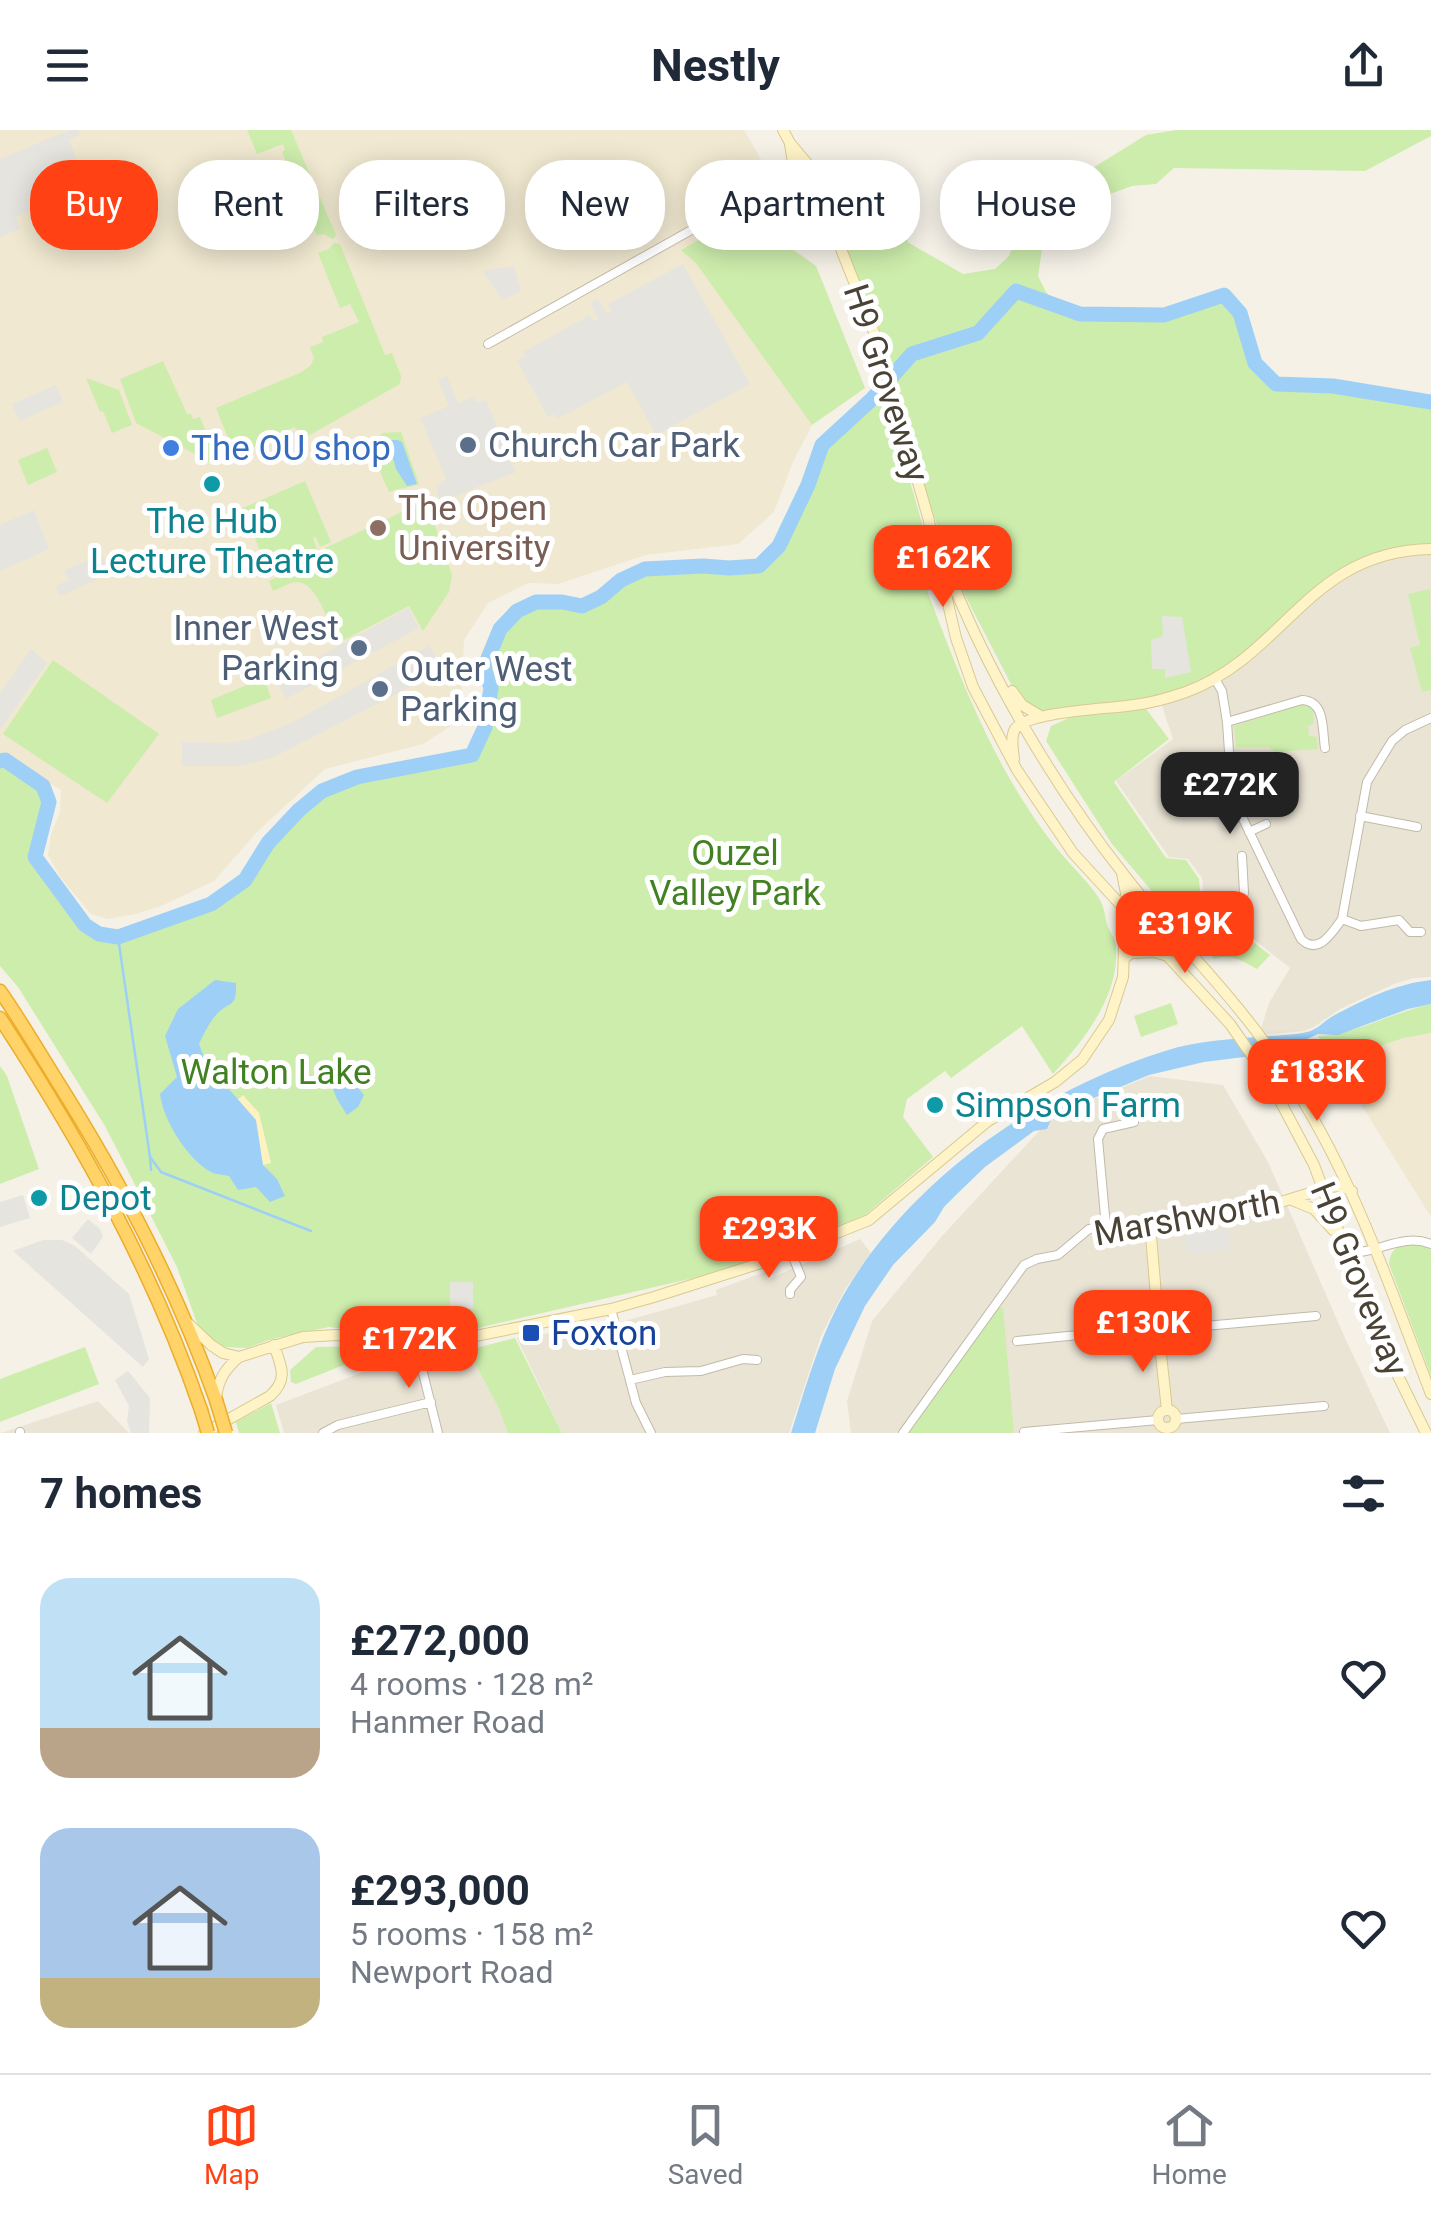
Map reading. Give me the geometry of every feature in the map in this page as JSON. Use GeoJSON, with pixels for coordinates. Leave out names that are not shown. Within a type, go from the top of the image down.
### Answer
{"type":"FeatureCollection","features":[{"type":"Feature","properties":{"kind":"highway"},"geometry":{"type":"LineString","coordinates":[[0,991],[102,1151],[142,1226],[186,1322],[226,1433]]}},
{"type":"Feature","properties":{"kind":"highway"},"geometry":{"type":"LineString","coordinates":[[0,1018],[88,1158],[127,1232],[190,1377],[206,1433]]}},
{"type":"Feature","properties":{"kind":"street"},"geometry":{"type":"LineString","coordinates":[[782,130],[804,160]]}},
{"type":"Feature","properties":{"kind":"street"},"geometry":{"type":"LineString","coordinates":[[790,143],[790,160]]}},
{"type":"Feature","properties":{"kind":"street"},"geometry":{"type":"LineString","coordinates":[[488,344],[685,234]]}},
{"type":"Feature","properties":{"kind":"street","name":"H9 Groveway"},"geometry":{"type":"LineString","coordinates":[[841,250],[877,340],[928,518],[956,638],[973,687],[1017,770],[1073,853],[1230,1024],[1270,1080],[1326,1188],[1328,1214],[1393,1370],[1426,1433]]}},
{"type":"Feature","properties":{"kind":"street","name":"H9 Groveway"},"geometry":{"type":"LineString","coordinates":[[928,518],[1019,727]]}},
{"type":"Feature","properties":{"kind":"street"},"geometry":{"type":"LineString","coordinates":[[1019,727],[1064,712],[1160,700],[1216,679],[1249,656],[1312,594],[1347,570],[1380,556],[1431,549]]}},
{"type":"Feature","properties":{"kind":"street"},"geometry":{"type":"LineString","coordinates":[[975,631],[1015,697],[1022,705],[1048,716]]}},
{"type":"Feature","properties":{"kind":"street"},"geometry":{"type":"LineString","coordinates":[[1216,679],[1222,690],[1227,722],[1232,796],[1306,945],[1321,943],[1342,919],[1366,782],[1392,741],[1431,718]]}},
{"type":"Feature","properties":{"kind":"street"},"geometry":{"type":"LineString","coordinates":[[1227,722],[1310,700],[1320,712],[1324,748]]}},
{"type":"Feature","properties":{"kind":"street"},"geometry":{"type":"LineString","coordinates":[[992,724],[1019,727],[1030,734],[1048,716]]}},
{"type":"Feature","properties":{"kind":"street"},"geometry":{"type":"LineString","coordinates":[[1017,770],[1012,750],[1019,727]]}},
{"type":"Feature","properties":{"kind":"street","name":"H9 Groveway"},"geometry":{"type":"LineString","coordinates":[[1030,734],[1073,806],[1122,874],[1227,994],[1288,1077],[1353,1194],[1371,1249],[1431,1394]]}},
{"type":"Feature","properties":{"kind":"street"},"geometry":{"type":"LineString","coordinates":[[1177,802],[1232,796]]}},
{"type":"Feature","properties":{"kind":"street"},"geometry":{"type":"LineString","coordinates":[[1360,816],[1417,827]]}},
{"type":"Feature","properties":{"kind":"street"},"geometry":{"type":"LineString","coordinates":[[1249,832],[1266,824]]}},
{"type":"Feature","properties":{"kind":"street"},"geometry":{"type":"LineString","coordinates":[[1242,856],[1244,894]]}},
{"type":"Feature","properties":{"kind":"street"},"geometry":{"type":"LineString","coordinates":[[1244,879],[1266,868]]}},
{"type":"Feature","properties":{"kind":"street"},"geometry":{"type":"LineString","coordinates":[[216,1400],[217,1384],[228,1367],[239,1358],[274,1346],[336,1335],[418,1344],[444,1342],[611,1309],[791,1252],[869,1220],[988,1121],[1055,1082],[1082,1060],[1109,1020],[1129,955],[1122,874]]}},
{"type":"Feature","properties":{"kind":"street"},"geometry":{"type":"LineString","coordinates":[[1342,919],[1361,926],[1399,920],[1410,932],[1421,932]]}},
{"type":"Feature","properties":{"kind":"street"},"geometry":{"type":"LineString","coordinates":[[1129,955],[1151,936],[1173,931]]}},
{"type":"Feature","properties":{"kind":"street"},"geometry":{"type":"LineString","coordinates":[[1129,955],[1154,952],[1169,956]]}},
{"type":"Feature","properties":{"kind":"street"},"geometry":{"type":"LineString","coordinates":[[1106,1227],[1098,1138],[1103,1129],[1134,1122]]}},
{"type":"Feature","properties":{"kind":"street"},"geometry":{"type":"LineString","coordinates":[[1326,1188],[1336,1174],[1336,1158]]}},
{"type":"Feature","properties":{"kind":"street"},"geometry":{"type":"LineString","coordinates":[[1326,1188],[1340,1186],[1353,1194]]}},
{"type":"Feature","properties":{"kind":"street","name":"Marshworth"},"geometry":{"type":"LineString","coordinates":[[903,1433],[1024,1265],[1058,1255],[1090,1228],[1240,1213],[1326,1188]]}},
{"type":"Feature","properties":{"kind":"street"},"geometry":{"type":"LineString","coordinates":[[1291,1200],[1328,1214]]}},
{"type":"Feature","properties":{"kind":"street"},"geometry":{"type":"LineString","coordinates":[[1150,1224],[1170,1422]]}},
{"type":"Feature","properties":{"kind":"street"},"geometry":{"type":"LineString","coordinates":[[1343,1246],[1356,1253],[1408,1239],[1431,1244]]}},
{"type":"Feature","properties":{"kind":"street"},"geometry":{"type":"LineString","coordinates":[[1356,1282],[1358,1264],[1371,1249]]}},
{"type":"Feature","properties":{"kind":"street"},"geometry":{"type":"LineString","coordinates":[[790,1294],[801,1277],[791,1252]]}},
{"type":"Feature","properties":{"kind":"street"},"geometry":{"type":"LineString","coordinates":[[611,1309],[636,1403],[651,1433]]}},
{"type":"Feature","properties":{"kind":"street"},"geometry":{"type":"LineString","coordinates":[[1018,1341],[1316,1316]]}},
{"type":"Feature","properties":{"kind":"street"},"geometry":{"type":"LineString","coordinates":[[186,1322],[211,1346],[239,1358]]}},
{"type":"Feature","properties":{"kind":"street"},"geometry":{"type":"LineString","coordinates":[[418,1344],[438,1433]]}},
{"type":"Feature","properties":{"kind":"street"},"geometry":{"type":"LineString","coordinates":[[206,1433],[280,1388],[281,1367],[274,1346]]}},
{"type":"Feature","properties":{"kind":"street"},"geometry":{"type":"LineString","coordinates":[[630,1380],[665,1372],[702,1371],[743,1359],[757,1360]]}},
{"type":"Feature","properties":{"kind":"street"},"geometry":{"type":"LineString","coordinates":[[323,1433],[431,1402]]}},
{"type":"Feature","properties":{"kind":"street"},"geometry":{"type":"LineString","coordinates":[[1024,1432],[1158,1420],[1162,1426],[1324,1406]]}},
{"type":"Feature","properties":{"kind":"shaded area","name":"The Open University"},"geometry":{"type":"Polygon","coordinates":[[[0,130],[744,130],[761,160],[685,160],[685,250],[795,250],[816,266],[865,388],[812,425],[774,512],[738,544],[646,555],[558,584],[528,583],[488,603],[464,640],[461,704],[449,727],[423,744],[325,769],[257,832],[214,881],[136,914],[108,919],[91,914],[61,878],[48,855],[60,812],[61,790],[0,753],[0,130]]]}},
{"type":"Feature","properties":{"kind":"shaded area"},"geometry":{"type":"Polygon","coordinates":[[[70,130],[78,130],[80,135],[69,140],[77,160],[30,160],[30,211],[16,217],[20,229],[0,237],[0,159],[70,130]]]}},
{"type":"Feature","properties":{"kind":"shaded area"},"geometry":{"type":"Polygon","coordinates":[[[683,264],[750,384],[656,435],[627,382],[557,419],[554,414],[548,417],[517,361],[525,356],[523,352],[590,315],[594,321],[598,319],[590,303],[598,299],[607,314],[612,311],[608,304],[683,264]]]}},
{"type":"Feature","properties":{"kind":"shaded area"},"geometry":{"type":"Polygon","coordinates":[[[514,266],[521,291],[502,300],[483,271],[514,266]]]}},
{"type":"Feature","properties":{"kind":"shaded area","name":"Church Car Park"},"geometry":{"type":"Polygon","coordinates":[[[447,376],[458,403],[474,397],[476,402],[486,400],[516,472],[440,502],[436,486],[446,479],[420,418],[449,406],[438,380],[447,376]]]}},
{"type":"Feature","properties":{"kind":"shaded area"},"geometry":{"type":"Polygon","coordinates":[[[56,385],[63,402],[19,421],[12,404],[56,385]]]}},
{"type":"Feature","properties":{"kind":"shaded area"},"geometry":{"type":"Polygon","coordinates":[[[296,433],[309,458],[294,465],[281,441],[296,433]]]}},
{"type":"Feature","properties":{"kind":"shaded area"},"geometry":{"type":"Polygon","coordinates":[[[34,510],[49,549],[0,571],[0,525],[34,510]]]}},
{"type":"Feature","properties":{"kind":"shaded area"},"geometry":{"type":"Polygon","coordinates":[[[1431,549],[1431,977],[1394,984],[1304,1031],[1259,1035],[1269,1003],[1290,968],[1204,900],[1202,878],[1188,859],[1169,857],[1116,781],[1173,739],[1160,700],[1277,629],[1364,562],[1431,549]]]}},
{"type":"Feature","properties":{"kind":"shaded area"},"geometry":{"type":"Polygon","coordinates":[[[102,555],[106,566],[93,571],[96,580],[60,596],[56,586],[69,580],[64,570],[102,555]]]}},
{"type":"Feature","properties":{"kind":"shaded area","name":"Inner West Parking"},"geometry":{"type":"Polygon","coordinates":[[[408,608],[419,628],[286,699],[276,680],[408,608]]]}},
{"type":"Feature","properties":{"kind":"shaded area"},"geometry":{"type":"Polygon","coordinates":[[[1162,616],[1182,617],[1191,672],[1165,678],[1165,669],[1152,669],[1151,640],[1163,636],[1162,616]]]}},
{"type":"Feature","properties":{"kind":"shaded area","name":"Outer West Parking"},"geometry":{"type":"Polygon","coordinates":[[[429,646],[443,670],[272,758],[239,766],[182,766],[182,742],[230,743],[250,739],[293,722],[429,646]]]}},
{"type":"Feature","properties":{"kind":"shaded area"},"geometry":{"type":"Polygon","coordinates":[[[31,649],[47,663],[0,730],[0,693],[31,649]]]}},
{"type":"Feature","properties":{"kind":"shaded area"},"geometry":{"type":"Polygon","coordinates":[[[1431,1033],[1431,1217],[1334,1061],[1431,1033]]]}},
{"type":"Feature","properties":{"kind":"shaded area"},"geometry":{"type":"Polygon","coordinates":[[[1150,1076],[1223,1085],[1268,1162],[1390,1433],[851,1433],[847,1401],[872,1321],[942,1236],[1053,1116],[1150,1076]]]}},
{"type":"Feature","properties":{"kind":"shaded area"},"geometry":{"type":"Polygon","coordinates":[[[23,1195],[30,1218],[0,1227],[0,1202],[23,1195]]]}},
{"type":"Feature","properties":{"kind":"shaded area"},"geometry":{"type":"Polygon","coordinates":[[[88,1219],[103,1237],[91,1254],[72,1238],[88,1219]]]}},
{"type":"Feature","properties":{"kind":"shaded area"},"geometry":{"type":"Polygon","coordinates":[[[1228,1229],[1230,1250],[1187,1254],[1185,1233],[1228,1229]]]}},
{"type":"Feature","properties":{"kind":"shaded area"},"geometry":{"type":"Polygon","coordinates":[[[860,1239],[871,1253],[844,1291],[821,1336],[789,1433],[562,1433],[517,1338],[621,1322],[717,1295],[716,1290],[765,1272],[769,1279],[860,1239]]]}},
{"type":"Feature","properties":{"kind":"shaded area"},"geometry":{"type":"Polygon","coordinates":[[[43,1240],[62,1240],[75,1246],[129,1294],[149,1359],[143,1367],[13,1251],[43,1240]]]}},
{"type":"Feature","properties":{"kind":"shaded area"},"geometry":{"type":"Polygon","coordinates":[[[450,1282],[473,1282],[473,1309],[450,1309],[450,1282]]]}},
{"type":"Feature","properties":{"kind":"shaded area"},"geometry":{"type":"Polygon","coordinates":[[[468,1350],[508,1433],[284,1433],[276,1405],[379,1366],[404,1360],[431,1360],[468,1350]]]}},
{"type":"Feature","properties":{"kind":"shaded area"},"geometry":{"type":"Polygon","coordinates":[[[128,1371],[150,1398],[149,1433],[131,1433],[127,1421],[129,1406],[115,1380],[128,1371]]]}},
{"type":"Feature","properties":{"kind":"shaded area"},"geometry":{"type":"Polygon","coordinates":[[[98,1401],[129,1433],[1,1433],[98,1401]]]}},
{"type":"Feature","properties":{"kind":"green space"},"geometry":{"type":"Polygon","coordinates":[[[247,130],[291,130],[304,160],[285,160],[283,144],[257,154],[247,130]]]}},
{"type":"Feature","properties":{"kind":"green space"},"geometry":{"type":"Polygon","coordinates":[[[1176,130],[1431,130],[1431,136],[1365,171],[1174,168],[1156,184],[1132,186],[1111,194],[1111,160],[1106,160],[1146,135],[1176,130]]]}},
{"type":"Feature","properties":{"kind":"green space"},"geometry":{"type":"Polygon","coordinates":[[[319,195],[336,235],[333,239],[319,235],[319,195]]]}},
{"type":"Feature","properties":{"kind":"green space"},"geometry":{"type":"Polygon","coordinates":[[[334,243],[342,250],[385,355],[392,353],[400,384],[304,438],[294,427],[235,455],[216,408],[302,372],[314,358],[310,347],[323,342],[322,337],[359,322],[350,304],[340,308],[318,253],[334,243]]]}},
{"type":"Feature","properties":{"kind":"green space","name":"Ouzel Valley Park"},"geometry":{"type":"Polygon","coordinates":[[[920,249],[963,274],[995,269],[1011,250],[1042,250],[1038,276],[1046,292],[1061,308],[1080,314],[1164,315],[1224,295],[1240,313],[1255,363],[1276,384],[1333,386],[1431,402],[1431,549],[1347,570],[1249,656],[1189,691],[1053,716],[1027,703],[1014,690],[954,574],[894,400],[888,404],[931,555],[920,572],[978,717],[1035,819],[1099,898],[1115,941],[1116,965],[1106,1000],[1076,1047],[1053,1074],[1022,1026],[951,1078],[945,1071],[907,1099],[903,1117],[933,1157],[864,1216],[766,1257],[711,1274],[478,1328],[401,1337],[329,1327],[247,1348],[218,1345],[198,1326],[177,1267],[105,1126],[18,987],[0,966],[0,761],[5,760],[43,786],[49,802],[35,857],[90,928],[111,935],[130,932],[174,919],[216,900],[244,881],[269,842],[316,794],[377,772],[472,755],[485,727],[491,688],[484,668],[495,635],[517,611],[536,602],[582,605],[645,569],[759,566],[779,546],[822,445],[889,380],[841,250],[920,249]]]}},
{"type":"Feature","properties":{"kind":"green space"},"geometry":{"type":"Polygon","coordinates":[[[681,250],[793,250],[816,266],[865,388],[812,425],[696,263],[681,250]]]}},
{"type":"Feature","properties":{"kind":"green space"},"geometry":{"type":"Polygon","coordinates":[[[163,361],[187,414],[193,419],[200,417],[219,463],[214,464],[136,423],[120,379],[163,361]]]}},
{"type":"Feature","properties":{"kind":"green space"},"geometry":{"type":"Polygon","coordinates":[[[86,378],[119,390],[132,425],[112,433],[86,378]]]}},
{"type":"Feature","properties":{"kind":"green space"},"geometry":{"type":"Polygon","coordinates":[[[401,432],[419,484],[389,492],[371,451],[382,433],[401,432]]]}},
{"type":"Feature","properties":{"kind":"green space"},"geometry":{"type":"Polygon","coordinates":[[[47,448],[57,472],[28,485],[18,460],[47,448]]]}},
{"type":"Feature","properties":{"kind":"green space"},"geometry":{"type":"Polygon","coordinates":[[[305,481],[331,542],[320,547],[313,538],[318,551],[268,571],[243,508],[305,481]]]}},
{"type":"Feature","properties":{"kind":"green space"},"geometry":{"type":"Polygon","coordinates":[[[419,504],[429,508],[452,575],[449,592],[423,631],[409,606],[344,640],[338,627],[332,629],[309,587],[294,582],[273,591],[269,581],[322,556],[325,548],[419,504]]]}},
{"type":"Feature","properties":{"kind":"green space"},"geometry":{"type":"Polygon","coordinates":[[[1430,589],[1431,690],[1422,692],[1410,648],[1420,645],[1408,594],[1430,589]]]}},
{"type":"Feature","properties":{"kind":"green space"},"geometry":{"type":"Polygon","coordinates":[[[53,660],[159,734],[107,803],[3,734],[53,660]]]}},
{"type":"Feature","properties":{"kind":"green space"},"geometry":{"type":"Polygon","coordinates":[[[264,678],[271,698],[217,718],[211,700],[264,678]]]}},
{"type":"Feature","properties":{"kind":"green space"},"geometry":{"type":"Polygon","coordinates":[[[1301,704],[1313,709],[1314,723],[1308,726],[1309,736],[1317,737],[1318,749],[1275,752],[1269,747],[1236,747],[1234,726],[1301,704]]]}},
{"type":"Feature","properties":{"kind":"green space"},"geometry":{"type":"Polygon","coordinates":[[[1146,709],[1169,739],[1114,782],[1166,858],[1186,860],[1199,879],[1201,902],[1270,955],[1257,969],[1231,957],[1214,959],[1162,903],[1112,844],[1046,741],[1051,726],[1071,717],[1146,709]]]}},
{"type":"Feature","properties":{"kind":"green space"},"geometry":{"type":"Polygon","coordinates":[[[1171,1003],[1178,1024],[1141,1037],[1134,1016],[1171,1003]]]}},
{"type":"Feature","properties":{"kind":"green space"},"geometry":{"type":"Polygon","coordinates":[[[1431,1004],[1431,1033],[1334,1061],[1318,1036],[1347,1031],[1431,1004]]]}},
{"type":"Feature","properties":{"kind":"green space"},"geometry":{"type":"Polygon","coordinates":[[[0,1066],[7,1076],[39,1169],[0,1184],[0,1066]]]}},
{"type":"Feature","properties":{"kind":"green space"},"geometry":{"type":"Polygon","coordinates":[[[1413,1242],[1431,1250],[1431,1376],[1389,1264],[1394,1251],[1413,1242]]]}},
{"type":"Feature","properties":{"kind":"green space"},"geometry":{"type":"Polygon","coordinates":[[[999,1307],[1003,1308],[1014,1433],[909,1433],[999,1307]]]}},
{"type":"Feature","properties":{"kind":"green space"},"geometry":{"type":"Polygon","coordinates":[[[515,1338],[562,1433],[508,1433],[468,1350],[515,1338]]]}},
{"type":"Feature","properties":{"kind":"green space"},"geometry":{"type":"Polygon","coordinates":[[[369,1346],[374,1353],[296,1384],[291,1382],[290,1370],[316,1347],[369,1346]]]}},
{"type":"Feature","properties":{"kind":"green space"},"geometry":{"type":"Polygon","coordinates":[[[85,1347],[99,1384],[0,1422],[0,1379],[85,1347]]]}},
{"type":"Feature","properties":{"kind":"green space"},"geometry":{"type":"Polygon","coordinates":[[[271,1403],[280,1433],[239,1433],[236,1422],[271,1403]]]}},
{"type":"Feature","properties":{"kind":"sand"},"geometry":{"type":"Polygon","coordinates":[[[493,631],[500,634],[491,661],[494,680],[482,684],[480,656],[493,631]]]}},
{"type":"Feature","properties":{"kind":"sand"},"geometry":{"type":"Polygon","coordinates":[[[243,1095],[259,1113],[271,1163],[263,1165],[236,1101],[243,1095]]]}},
{"type":"Feature","properties":{"kind":"water"},"geometry":{"type":"Polygon","coordinates":[[[391,440],[402,442],[417,484],[407,486],[396,469],[391,440]]]}},
{"type":"Feature","properties":{"kind":"water","name":"Walton Lake"},"geometry":{"type":"Polygon","coordinates":[[[215,980],[236,983],[235,997],[213,1018],[199,1044],[206,1063],[256,1120],[263,1165],[277,1179],[285,1196],[270,1202],[256,1187],[238,1190],[229,1176],[213,1173],[195,1159],[178,1139],[162,1104],[160,1094],[177,1077],[165,1036],[178,1009],[215,980]]]}},
{"type":"Feature","properties":{"kind":"water"},"geometry":{"type":"Polygon","coordinates":[[[1431,980],[1431,1004],[1338,1035],[1318,1034],[1284,1052],[1204,1062],[1149,1075],[1053,1115],[1047,1129],[1034,1131],[985,1167],[893,1265],[865,1306],[835,1369],[815,1433],[791,1433],[831,1320],[865,1261],[936,1182],[978,1148],[1022,1117],[1117,1068],[1190,1044],[1307,1032],[1380,993],[1431,980]]]}},
{"type":"Feature","properties":{"kind":"water"},"geometry":{"type":"Polygon","coordinates":[[[345,1077],[364,1095],[358,1107],[347,1115],[333,1089],[338,1079],[345,1077]]]}},
{"type":"Feature","properties":{"kind":"waterway"},"geometry":{"type":"LineString","coordinates":[[0,761],[5,760],[43,786],[49,802],[35,857],[85,925],[99,934],[118,937],[211,904],[245,880],[268,843],[322,791],[357,777],[472,755],[485,727],[491,688],[484,668],[500,629],[517,611],[536,602],[582,606],[645,569],[759,566],[779,546],[822,445],[872,399],[912,354],[978,333],[1016,291],[1080,314],[1164,315],[1224,295],[1240,313],[1255,363],[1276,384],[1333,386],[1431,402]]}},
{"type":"Feature","properties":{"kind":"waterway"},"geometry":{"type":"LineString","coordinates":[[118,937],[150,1157],[161,1172],[311,1231]]}},
{"type":"Feature","properties":{"kind":"waterway"},"geometry":{"type":"LineString","coordinates":[[150,1157],[151,1170]]}},
{"type":"Feature","properties":{"kind":"place","name":"Church Car Park"},"geometry":{"type":"Point","coordinates":[468,445]}},
{"type":"Feature","properties":{"kind":"place","name":"The OU shop"},"geometry":{"type":"Point","coordinates":[171,448]}},
{"type":"Feature","properties":{"kind":"place","name":"The Hub Lecture Theatre"},"geometry":{"type":"Point","coordinates":[212,484]}},
{"type":"Feature","properties":{"kind":"place","name":"The Open University"},"geometry":{"type":"Point","coordinates":[378,528]}},
{"type":"Feature","properties":{"kind":"place","name":"Inner West Parking"},"geometry":{"type":"Point","coordinates":[359,648]}},
{"type":"Feature","properties":{"kind":"place","name":"Outer West Parking"},"geometry":{"type":"Point","coordinates":[380,689]}},
{"type":"Feature","properties":{"kind":"place","name":"Simpson Farm"},"geometry":{"type":"Point","coordinates":[935,1105]}},
{"type":"Feature","properties":{"kind":"place","name":"Depot"},"geometry":{"type":"Point","coordinates":[39,1198]}},
{"type":"Feature","properties":{"kind":"place","name":"Foxton"},"geometry":{"type":"Point","coordinates":[531,1333]}}]}
